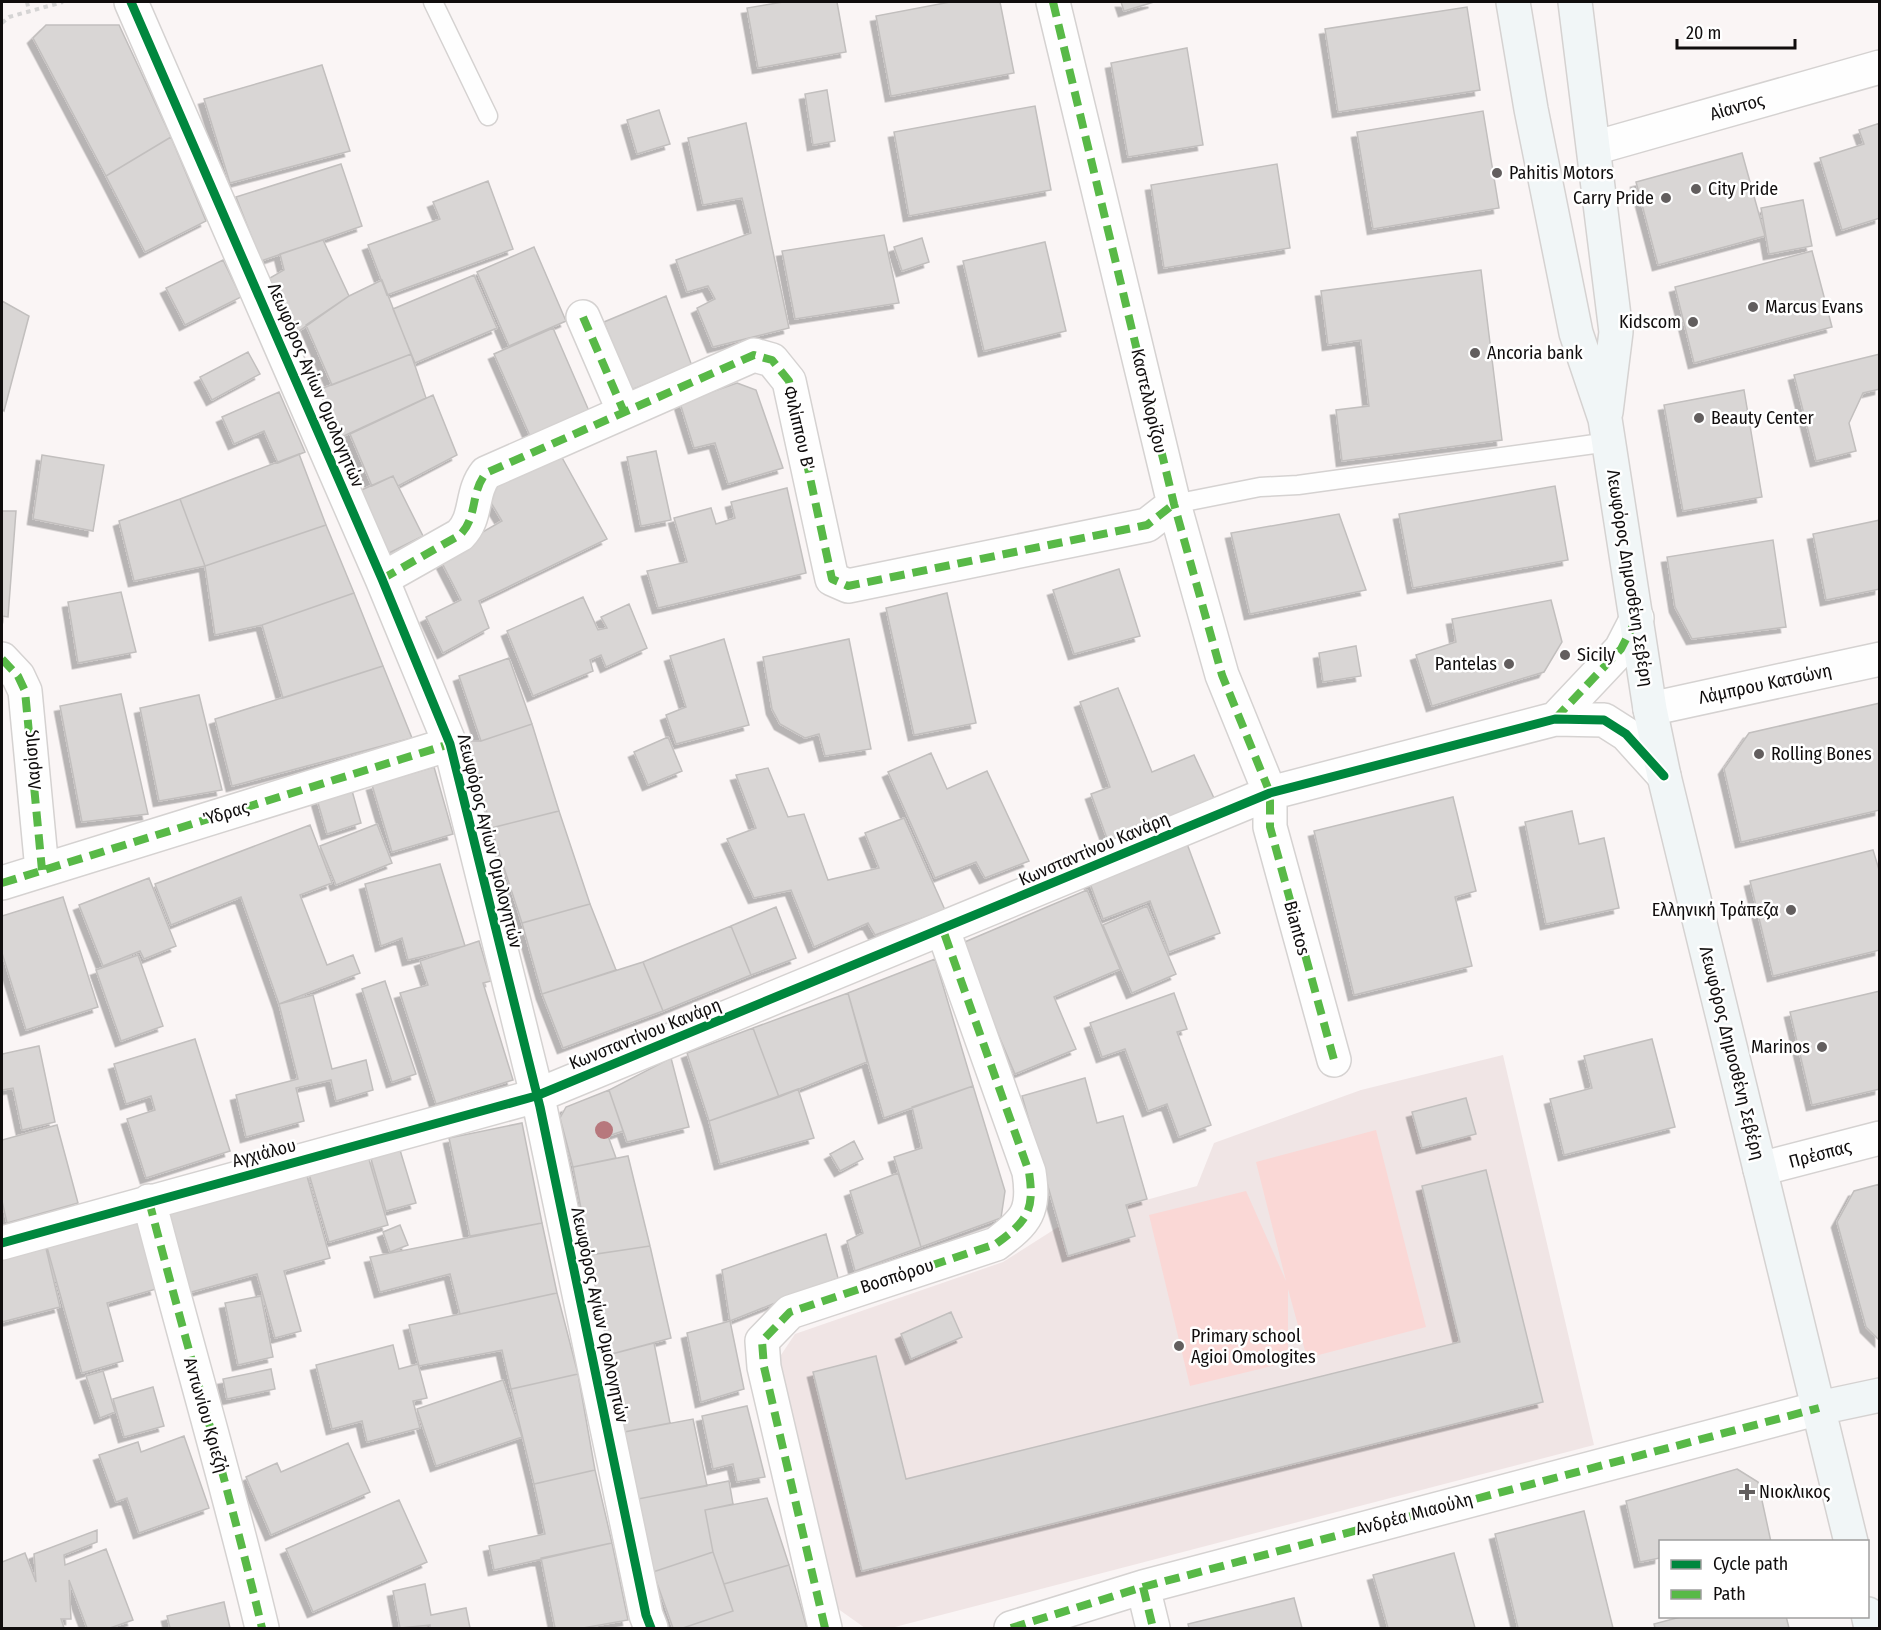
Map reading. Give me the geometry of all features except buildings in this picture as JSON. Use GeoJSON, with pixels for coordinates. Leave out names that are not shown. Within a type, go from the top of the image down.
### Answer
{"type":"FeatureCollection","features":[{"type":"Feature","properties":{"kind":"main road","name":"Λεωφόρος Δημοσθένη Σεβέρη"},"geometry":{"type":"LineString","coordinates":[[1513,2],[1531,109],[1576,333],[1607,431],[1638,618],[1650,709],[1664,776],[1851,1540]]}},
{"type":"Feature","properties":{"kind":"main road","name":"Λεωφόρος Δημοσθένη Σεβέρη"},"geometry":{"type":"LineString","coordinates":[[1575,2],[1594,148],[1601,228],[1616,332],[1607,431]]}},
{"type":"Feature","properties":{"kind":"main road"},"geometry":{"type":"LineString","coordinates":[[1819,1407],[1880,1395]]}},
{"type":"Feature","properties":{"kind":"street","name":"Λεωφόρος Αγίων Ομολογητών"},"geometry":{"type":"LineString","coordinates":[[131,2],[450,744],[536,1096],[651,1629]]}},
{"type":"Feature","properties":{"kind":"street","name":"Καστελλορίζου"},"geometry":{"type":"LineString","coordinates":[[1053,2],[1174,504],[1222,675],[1270,794]]}},
{"type":"Feature","properties":{"kind":"street","name":"Αίαντος"},"geometry":{"type":"LineString","coordinates":[[1594,148],[1880,67]]}},
{"type":"Feature","properties":{"kind":"street"},"geometry":{"type":"LineString","coordinates":[[583,317],[624,412]]}},
{"type":"Feature","properties":{"kind":"street","name":"Φιλίππου Β'"},"geometry":{"type":"LineString","coordinates":[[381,579],[460,535],[469,526],[474,510],[474,495],[478,483],[486,473],[754,355],[772,360],[789,381],[832,579],[848,586],[1147,525],[1174,504]]}},
{"type":"Feature","properties":{"kind":"street"},"geometry":{"type":"LineString","coordinates":[[1556,719],[1621,649],[1638,618]]}},
{"type":"Feature","properties":{"kind":"street","name":"Λαρίσης"},"geometry":{"type":"LineString","coordinates":[[2,659],[18,676],[25,691],[42,870]]}},
{"type":"Feature","properties":{"kind":"street","name":"Λάμπρου Κατσώνη"},"geometry":{"type":"LineString","coordinates":[[1650,709],[1880,659]]}},
{"type":"Feature","properties":{"kind":"street","name":"Κωνσταντίνου Κανάρη"},"geometry":{"type":"LineString","coordinates":[[536,1096],[1270,794],[1556,719],[1604,720],[1626,734],[1664,776]]}},
{"type":"Feature","properties":{"kind":"street","name":"Ύδρας"},"geometry":{"type":"LineString","coordinates":[[2,883],[450,744]]}},
{"type":"Feature","properties":{"kind":"street","name":"Biantos"},"geometry":{"type":"LineString","coordinates":[[1270,794],[1270,827],[1334,1060]]}},
{"type":"Feature","properties":{"kind":"street","name":"Βοσπόρου"},"geometry":{"type":"LineString","coordinates":[[825,1629],[764,1367],[762,1341],[790,1312],[996,1244],[1016,1229],[1030,1212],[1032,1192],[1029,1172],[943,930]]}},
{"type":"Feature","properties":{"kind":"street","name":"Αγχιάλου"},"geometry":{"type":"LineString","coordinates":[[2,1243],[536,1096]]}},
{"type":"Feature","properties":{"kind":"street","name":"Πρέσπας"},"geometry":{"type":"LineString","coordinates":[[1760,1169],[1880,1138]]}},
{"type":"Feature","properties":{"kind":"street","name":"Αντωνίου Κριεζή"},"geometry":{"type":"LineString","coordinates":[[149,1201],[203,1409],[237,1525],[262,1629]]}},
{"type":"Feature","properties":{"kind":"street","name":"Ανδρέα Μιαούλη"},"geometry":{"type":"LineString","coordinates":[[1011,1629],[1143,1587],[1819,1407]]}},
{"type":"Feature","properties":{"kind":"street"},"geometry":{"type":"LineString","coordinates":[[1143,1587],[1153,1629]]}},
{"type":"Feature","properties":{"kind":"lane"},"geometry":{"type":"LineString","coordinates":[[433,2],[488,116]]}},
{"type":"Feature","properties":{"kind":"lane"},"geometry":{"type":"LineString","coordinates":[[1174,504],[1260,487],[1298,485],[1607,431]]}},
{"type":"Feature","properties":{"kind":"path"},"geometry":{"type":"LineString","coordinates":[[27,2],[29,11]]}},
{"type":"Feature","properties":{"kind":"path"},"geometry":{"type":"LineString","coordinates":[[2,23],[9,17],[63,2]]}},
{"type":"Feature","properties":{"kind":"shaded area","name":"Primary school Agioi Omologites"},"geometry":{"type":"Polygon","coordinates":[[[1503,1055],[1594,1445],[891,1628],[865,1628],[834,1606],[779,1358],[795,1334],[1003,1262],[1066,1222],[1197,1186],[1214,1143],[1361,1090],[1503,1055]]]}},
{"type":"Feature","properties":{"kind":"shaded area"},"geometry":{"type":"Polygon","coordinates":[[[1376,1130],[1426,1327],[1307,1358],[1288,1289],[1288,1362],[1190,1386],[1149,1215],[1246,1191],[1286,1281],[1256,1162],[1376,1130]]]}},
{"type":"Feature","properties":{"kind":"marked path"},"geometry":{"type":"LineString","coordinates":[[1053,2],[1174,504],[1222,675],[1270,793],[1270,827],[1334,1060]]}},
{"type":"Feature","properties":{"kind":"marked path"},"geometry":{"type":"LineString","coordinates":[[583,317],[624,412]]}},
{"type":"Feature","properties":{"kind":"marked path"},"geometry":{"type":"LineString","coordinates":[[382,579],[460,535],[469,521],[478,489],[486,473],[754,355],[772,360],[789,381],[832,579],[848,586],[1147,525],[1174,504]]}},
{"type":"Feature","properties":{"kind":"marked path"},"geometry":{"type":"LineString","coordinates":[[1555,719],[1621,649],[1637,618]]}},
{"type":"Feature","properties":{"kind":"marked path"},"geometry":{"type":"LineString","coordinates":[[2,659],[18,676],[25,691],[42,870]]}},
{"type":"Feature","properties":{"kind":"marked path"},"geometry":{"type":"LineString","coordinates":[[2,883],[450,744]]}},
{"type":"Feature","properties":{"kind":"marked path"},"geometry":{"type":"LineString","coordinates":[[825,1628],[764,1367],[762,1341],[790,1312],[996,1244],[1022,1221],[1031,1196],[1029,1172],[943,930]]}},
{"type":"Feature","properties":{"kind":"marked path"},"geometry":{"type":"LineString","coordinates":[[149,1201],[262,1628]]}},
{"type":"Feature","properties":{"kind":"marked path"},"geometry":{"type":"LineString","coordinates":[[1011,1628],[1143,1587],[1819,1408]]}},
{"type":"Feature","properties":{"kind":"marked path"},"geometry":{"type":"LineString","coordinates":[[1143,1587],[1153,1628]]}},
{"type":"Feature","properties":{"kind":"cycle path"},"geometry":{"type":"LineString","coordinates":[[131,2],[382,579],[450,744],[540,1107],[646,1615],[651,1628]]}},
{"type":"Feature","properties":{"kind":"cycle path"},"geometry":{"type":"LineString","coordinates":[[2,1243],[536,1096],[1270,793],[1555,719],[1604,720],[1626,734],[1664,776]]}},
{"type":"Feature","properties":{"kind":"place","name":"Pahitis Motors"},"geometry":{"type":"Point","coordinates":[1497,173]}},
{"type":"Feature","properties":{"kind":"place","name":"City Pride"},"geometry":{"type":"Point","coordinates":[1696,189]}},
{"type":"Feature","properties":{"kind":"place","name":"Carry Pride"},"geometry":{"type":"Point","coordinates":[1666,198]}},
{"type":"Feature","properties":{"kind":"place","name":"Marcus Evans"},"geometry":{"type":"Point","coordinates":[1753,307]}},
{"type":"Feature","properties":{"kind":"place","name":"Kidscom"},"geometry":{"type":"Point","coordinates":[1693,322]}},
{"type":"Feature","properties":{"kind":"place","name":"Ancoria bank"},"geometry":{"type":"Point","coordinates":[1475,353]}},
{"type":"Feature","properties":{"kind":"place","name":"Beauty Center"},"geometry":{"type":"Point","coordinates":[1699,418]}},
{"type":"Feature","properties":{"kind":"place","name":"Sicily"},"geometry":{"type":"Point","coordinates":[1565,655]}},
{"type":"Feature","properties":{"kind":"place","name":"Pantelas"},"geometry":{"type":"Point","coordinates":[1509,664]}},
{"type":"Feature","properties":{"kind":"place","name":"Rolling Bones"},"geometry":{"type":"Point","coordinates":[1759,754]}},
{"type":"Feature","properties":{"kind":"place","name":"Ελληνική Τράπεζα"},"geometry":{"type":"Point","coordinates":[1791,910]}},
{"type":"Feature","properties":{"kind":"place","name":"Marinos"},"geometry":{"type":"Point","coordinates":[1822,1047]}},
{"type":"Feature","properties":{"kind":"place","name":"Primary school Agioi Omologites"},"geometry":{"type":"Point","coordinates":[1179,1346]}},
{"type":"Feature","properties":{"kind":"place","name":"Νιοκλικος"},"geometry":{"type":"Point","coordinates":[1747,1492]}}]}
